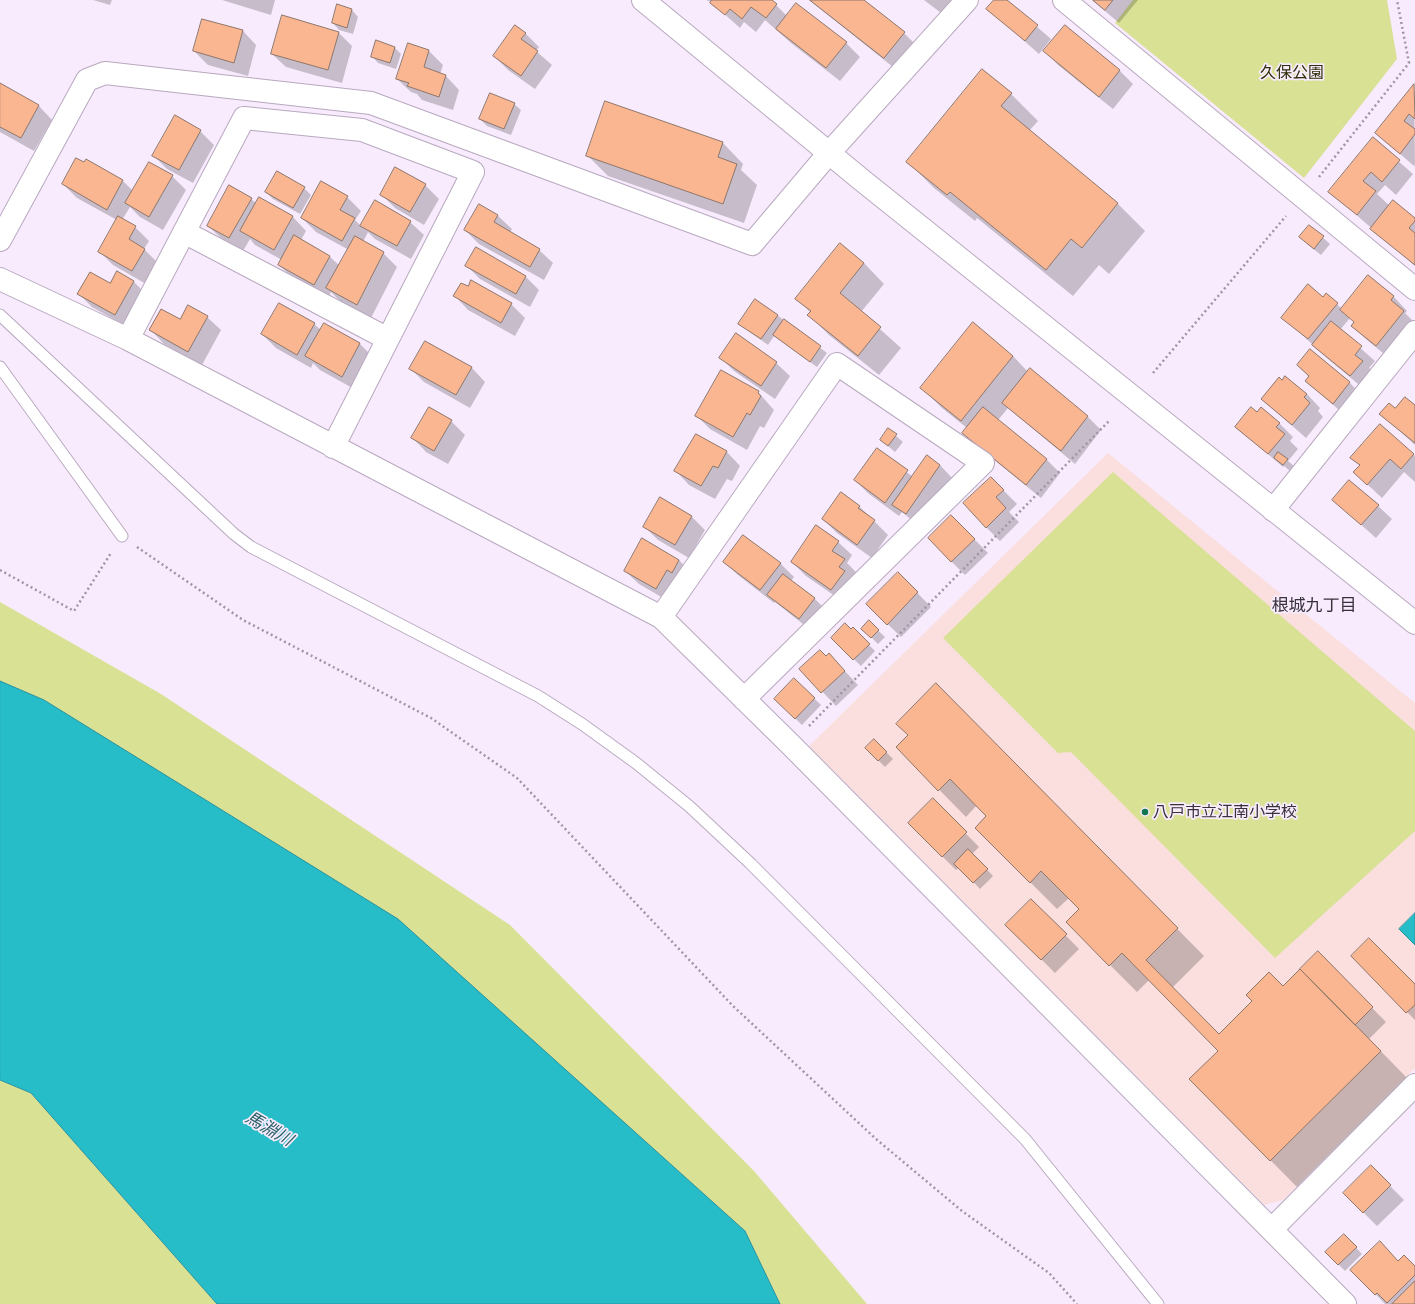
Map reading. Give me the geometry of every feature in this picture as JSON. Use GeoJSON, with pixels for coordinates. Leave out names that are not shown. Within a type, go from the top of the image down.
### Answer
{"type":"FeatureCollection","features":[{"type":"Feature","properties":{"kind":"street"},"geometry":{"type":"LineString","coordinates":[[643,0],[829,153],[1415,623]]}},
{"type":"Feature","properties":{"kind":"street"},"geometry":{"type":"LineString","coordinates":[[0,240],[87,80],[105,73],[371,103],[752,244],[829,153],[968,0]]}},
{"type":"Feature","properties":{"kind":"street"},"geometry":{"type":"LineString","coordinates":[[1064,0],[1415,289]]}},
{"type":"Feature","properties":{"kind":"street"},"geometry":{"type":"LineString","coordinates":[[128,339],[244,118],[362,130],[474,172],[333,447]]}},
{"type":"Feature","properties":{"kind":"street"},"geometry":{"type":"LineString","coordinates":[[184,232],[388,339]]}},
{"type":"Feature","properties":{"kind":"street"},"geometry":{"type":"LineString","coordinates":[[0,279],[128,339],[661,617],[791,745],[1345,1304]]}},
{"type":"Feature","properties":{"kind":"street"},"geometry":{"type":"LineString","coordinates":[[1273,510],[1415,332]]}},
{"type":"Feature","properties":{"kind":"street"},"geometry":{"type":"LineString","coordinates":[[661,617],[837,364],[983,463],[744,699]]}},
{"type":"Feature","properties":{"kind":"street"},"geometry":{"type":"LineString","coordinates":[[1272,1229],[1415,1085]]}},
{"type":"Feature","properties":{"kind":"lane"},"geometry":{"type":"LineString","coordinates":[[0,315],[234,534],[251,547],[538,696],[606,741],[689,806],[751,864],[1025,1138],[1158,1304]]}},
{"type":"Feature","properties":{"kind":"lane"},"geometry":{"type":"LineString","coordinates":[[0,367],[122,536]]}},
{"type":"Feature","properties":{"kind":"path"},"geometry":{"type":"LineString","coordinates":[[791,745],[1110,420]]}},
{"type":"Feature","properties":{"kind":"path"},"geometry":{"type":"LineString","coordinates":[[0,570],[74,611],[122,536],[243,620],[431,718],[517,778],[733,1006],[876,1140],[951,1202],[1049,1274],[1077,1304]]}},
{"type":"Feature","properties":{"kind":"shaded area","name":"八戸市立江南小学校"},"geometry":{"type":"Polygon","coordinates":[[[1108,453],[1415,703],[1415,1068],[1283,1200],[1264,1205],[809,746],[1108,453]]]}},
{"type":"Feature","properties":{"kind":"green space","name":"久保公園"},"geometry":{"type":"Polygon","coordinates":[[[1133,0],[1387,0],[1397,59],[1304,178],[1115,23],[1133,0]]]}},
{"type":"Feature","properties":{"kind":"green space"},"geometry":{"type":"Polygon","coordinates":[[[1113,472],[1415,731],[1415,831],[1275,958],[1071,752],[1058,753],[943,638],[1113,472]]]}},
{"type":"Feature","properties":{"kind":"green space"},"geometry":{"type":"Polygon","coordinates":[[[0,602],[161,694],[510,925],[754,1171],[867,1304],[780,1304],[745,1231],[44,700],[0,681],[0,602]]]}},
{"type":"Feature","properties":{"kind":"green space"},"geometry":{"type":"Polygon","coordinates":[[[0,1080],[31,1093],[217,1304],[0,1304],[0,1080]]]}},
{"type":"Feature","properties":{"kind":"water","name":"馬淵川"},"geometry":{"type":"Polygon","coordinates":[[[0,681],[44,700],[398,919],[745,1231],[780,1304],[217,1304],[31,1093],[0,1080],[0,681]]]}},
{"type":"Feature","properties":{"kind":"water"},"geometry":{"type":"Polygon","coordinates":[[[1415,913],[1415,945],[1399,929],[1415,913]]]}},
{"type":"Feature","properties":{"kind":"building"},"geometry":{"type":"Polygon","coordinates":[[[712,0],[772,0],[777,4],[766,18],[751,7],[742,19],[730,9],[725,15],[710,3],[712,0]]]}},
{"type":"Feature","properties":{"kind":"building"},"geometry":{"type":"Polygon","coordinates":[[[810,0],[864,0],[905,32],[884,58],[810,0]]]}},
{"type":"Feature","properties":{"kind":"building"},"geometry":{"type":"Polygon","coordinates":[[[994,0],[1007,0],[1038,25],[1025,41],[986,9],[994,0]]]}},
{"type":"Feature","properties":{"kind":"building"},"geometry":{"type":"Polygon","coordinates":[[[1093,0],[1113,0],[1105,10],[1093,0]]]}},
{"type":"Feature","properties":{"kind":"building"},"geometry":{"type":"Polygon","coordinates":[[[796,3],[847,42],[826,68],[776,29],[796,3]]]}},
{"type":"Feature","properties":{"kind":"building"},"geometry":{"type":"Polygon","coordinates":[[[337,4],[352,9],[347,28],[332,23],[337,4]]]}},
{"type":"Feature","properties":{"kind":"building"},"geometry":{"type":"Polygon","coordinates":[[[282,15],[339,32],[328,70],[271,54],[282,15]]]}},
{"type":"Feature","properties":{"kind":"building"},"geometry":{"type":"Polygon","coordinates":[[[202,19],[243,30],[234,63],[193,51],[202,19]]]}},
{"type":"Feature","properties":{"kind":"building"},"geometry":{"type":"Polygon","coordinates":[[[515,25],[526,33],[521,39],[538,51],[521,76],[493,56],[515,25]]]}},
{"type":"Feature","properties":{"kind":"building"},"geometry":{"type":"Polygon","coordinates":[[[1065,25],[1120,70],[1099,97],[1043,51],[1065,25]]]}},
{"type":"Feature","properties":{"kind":"building"},"geometry":{"type":"Polygon","coordinates":[[[376,40],[395,47],[390,63],[371,57],[376,40]]]}},
{"type":"Feature","properties":{"kind":"building"},"geometry":{"type":"Polygon","coordinates":[[[408,43],[429,50],[424,67],[446,75],[439,97],[407,86],[409,83],[396,79],[408,43]]]}},
{"type":"Feature","properties":{"kind":"building"},"geometry":{"type":"Polygon","coordinates":[[[982,69],[1012,93],[1001,106],[1118,203],[1082,248],[1071,239],[1046,270],[950,192],[947,195],[906,162],[982,69]]]}},
{"type":"Feature","properties":{"kind":"building"},"geometry":{"type":"Polygon","coordinates":[[[0,83],[39,105],[21,138],[0,127],[0,83]]]}},
{"type":"Feature","properties":{"kind":"building"},"geometry":{"type":"Polygon","coordinates":[[[1414,84],[1415,119],[1409,114],[1404,121],[1415,129],[1415,134],[1400,154],[1375,133],[1414,84]]]}},
{"type":"Feature","properties":{"kind":"building"},"geometry":{"type":"Polygon","coordinates":[[[490,93],[515,103],[504,129],[479,119],[490,93]]]}},
{"type":"Feature","properties":{"kind":"building"},"geometry":{"type":"Polygon","coordinates":[[[605,101],[723,142],[718,157],[737,164],[723,204],[586,156],[605,101]]]}},
{"type":"Feature","properties":{"kind":"building"},"geometry":{"type":"Polygon","coordinates":[[[175,115],[201,130],[179,170],[152,156],[175,115]]]}},
{"type":"Feature","properties":{"kind":"building"},"geometry":{"type":"Polygon","coordinates":[[[1373,137],[1400,160],[1382,182],[1371,172],[1363,181],[1376,191],[1357,215],[1328,192],[1373,137]]]}},
{"type":"Feature","properties":{"kind":"building"},"geometry":{"type":"Polygon","coordinates":[[[76,158],[84,162],[86,159],[123,180],[107,210],[62,184],[76,158]]]}},
{"type":"Feature","properties":{"kind":"building"},"geometry":{"type":"Polygon","coordinates":[[[149,162],[173,175],[149,217],[125,203],[149,162]]]}},
{"type":"Feature","properties":{"kind":"building"},"geometry":{"type":"Polygon","coordinates":[[[395,167],[426,184],[410,212],[380,195],[395,167]]]}},
{"type":"Feature","properties":{"kind":"building"},"geometry":{"type":"Polygon","coordinates":[[[277,171],[305,187],[293,208],[265,192],[277,171]]]}},
{"type":"Feature","properties":{"kind":"building"},"geometry":{"type":"Polygon","coordinates":[[[321,181],[348,196],[340,210],[355,218],[342,241],[301,218],[321,181]]]}},
{"type":"Feature","properties":{"kind":"building"},"geometry":{"type":"Polygon","coordinates":[[[229,185],[252,198],[229,238],[207,226],[229,185]]]}},
{"type":"Feature","properties":{"kind":"building"},"geometry":{"type":"Polygon","coordinates":[[[259,197],[293,216],[274,250],[240,231],[259,197]]]}},
{"type":"Feature","properties":{"kind":"building"},"geometry":{"type":"Polygon","coordinates":[[[375,200],[411,221],[397,246],[360,226],[375,200]]]}},
{"type":"Feature","properties":{"kind":"building"},"geometry":{"type":"Polygon","coordinates":[[[1393,200],[1415,218],[1415,221],[1409,228],[1415,233],[1415,265],[1370,229],[1393,200]]]}},
{"type":"Feature","properties":{"kind":"building"},"geometry":{"type":"Polygon","coordinates":[[[479,204],[498,215],[494,222],[540,249],[530,267],[464,230],[479,204]]]}},
{"type":"Feature","properties":{"kind":"building"},"geometry":{"type":"Polygon","coordinates":[[[118,216],[136,226],[129,239],[145,249],[132,271],[98,252],[118,216]]]}},
{"type":"Feature","properties":{"kind":"building"},"geometry":{"type":"Polygon","coordinates":[[[1309,225],[1324,236],[1314,249],[1299,237],[1309,225]]]}},
{"type":"Feature","properties":{"kind":"building"},"geometry":{"type":"Polygon","coordinates":[[[294,235],[330,256],[314,285],[278,265],[294,235]]]}},
{"type":"Feature","properties":{"kind":"building"},"geometry":{"type":"Polygon","coordinates":[[[355,236],[384,252],[357,305],[326,288],[355,236]]]}},
{"type":"Feature","properties":{"kind":"building"},"geometry":{"type":"Polygon","coordinates":[[[840,243],[864,263],[840,293],[881,327],[858,356],[807,315],[811,311],[795,299],[840,243]]]}},
{"type":"Feature","properties":{"kind":"building"},"geometry":{"type":"Polygon","coordinates":[[[476,247],[526,276],[516,294],[465,266],[476,247]]]}},
{"type":"Feature","properties":{"kind":"building"},"geometry":{"type":"Polygon","coordinates":[[[117,271],[134,281],[115,315],[77,294],[90,272],[110,283],[117,271]]]}},
{"type":"Feature","properties":{"kind":"building"},"geometry":{"type":"Polygon","coordinates":[[[1368,275],[1394,296],[1391,300],[1404,311],[1376,346],[1351,326],[1354,322],[1340,310],[1368,275]]]}},
{"type":"Feature","properties":{"kind":"building"},"geometry":{"type":"Polygon","coordinates":[[[471,280],[512,303],[501,323],[453,296],[461,283],[468,286],[471,280]]]}},
{"type":"Feature","properties":{"kind":"building"},"geometry":{"type":"Polygon","coordinates":[[[1308,284],[1323,297],[1326,293],[1338,303],[1308,339],[1281,318],[1308,284]]]}},
{"type":"Feature","properties":{"kind":"building"},"geometry":{"type":"Polygon","coordinates":[[[755,299],[778,315],[761,339],[738,324],[755,299]]]}},
{"type":"Feature","properties":{"kind":"building"},"geometry":{"type":"Polygon","coordinates":[[[279,303],[315,323],[297,355],[261,334],[279,303]]]}},
{"type":"Feature","properties":{"kind":"building"},"geometry":{"type":"Polygon","coordinates":[[[188,305],[208,316],[188,352],[149,330],[161,309],[180,319],[188,305]]]}},
{"type":"Feature","properties":{"kind":"building"},"geometry":{"type":"Polygon","coordinates":[[[784,319],[821,346],[810,362],[773,335],[784,319]]]}},
{"type":"Feature","properties":{"kind":"building"},"geometry":{"type":"Polygon","coordinates":[[[1331,321],[1362,346],[1355,355],[1363,361],[1350,376],[1312,345],[1331,321]]]}},
{"type":"Feature","properties":{"kind":"building"},"geometry":{"type":"Polygon","coordinates":[[[973,322],[1013,356],[961,421],[920,388],[973,322]]]}},
{"type":"Feature","properties":{"kind":"building"},"geometry":{"type":"Polygon","coordinates":[[[324,323],[360,343],[342,377],[305,356],[324,323]]]}},
{"type":"Feature","properties":{"kind":"building"},"geometry":{"type":"Polygon","coordinates":[[[736,333],[777,362],[761,386],[719,358],[736,333]]]}},
{"type":"Feature","properties":{"kind":"building"},"geometry":{"type":"Polygon","coordinates":[[[425,341],[472,367],[456,395],[409,369],[425,341]]]}},
{"type":"Feature","properties":{"kind":"building"},"geometry":{"type":"Polygon","coordinates":[[[1310,349],[1350,382],[1333,404],[1305,381],[1309,376],[1297,365],[1310,349]]]}},
{"type":"Feature","properties":{"kind":"building"},"geometry":{"type":"Polygon","coordinates":[[[1030,368],[1088,416],[1061,451],[1002,403],[1030,368]]]}},
{"type":"Feature","properties":{"kind":"building"},"geometry":{"type":"Polygon","coordinates":[[[721,370],[759,391],[758,393],[761,396],[750,415],[747,413],[733,437],[695,416],[721,370]]]}},
{"type":"Feature","properties":{"kind":"building"},"geometry":{"type":"Polygon","coordinates":[[[1285,376],[1307,394],[1304,397],[1310,403],[1292,425],[1261,399],[1279,377],[1282,380],[1285,376]]]}},
{"type":"Feature","properties":{"kind":"building"},"geometry":{"type":"Polygon","coordinates":[[[1405,397],[1415,405],[1415,443],[1379,414],[1389,403],[1395,408],[1405,397]]]}},
{"type":"Feature","properties":{"kind":"building"},"geometry":{"type":"Polygon","coordinates":[[[429,407],[452,420],[434,451],[411,438],[429,407]]]}},
{"type":"Feature","properties":{"kind":"building"},"geometry":{"type":"Polygon","coordinates":[[[983,407],[1047,459],[1026,485],[962,433],[983,407]]]}},
{"type":"Feature","properties":{"kind":"building"},"geometry":{"type":"Polygon","coordinates":[[[1251,407],[1257,412],[1261,407],[1280,423],[1276,427],[1285,434],[1268,454],[1235,427],[1251,407]]]}},
{"type":"Feature","properties":{"kind":"building"},"geometry":{"type":"Polygon","coordinates":[[[1380,424],[1414,454],[1401,469],[1390,459],[1367,485],[1353,472],[1360,465],[1350,458],[1380,424]]]}},
{"type":"Feature","properties":{"kind":"building"},"geometry":{"type":"Polygon","coordinates":[[[888,428],[897,434],[888,446],[880,440],[888,428]]]}},
{"type":"Feature","properties":{"kind":"building"},"geometry":{"type":"Polygon","coordinates":[[[696,434],[727,451],[718,468],[713,466],[701,486],[674,471],[696,434]]]}},
{"type":"Feature","properties":{"kind":"building"},"geometry":{"type":"Polygon","coordinates":[[[877,448],[908,470],[885,503],[854,480],[877,448]]]}},
{"type":"Feature","properties":{"kind":"building"},"geometry":{"type":"Polygon","coordinates":[[[1278,452],[1288,459],[1283,465],[1274,458],[1278,452]]]}},
{"type":"Feature","properties":{"kind":"building"},"geometry":{"type":"Polygon","coordinates":[[[927,455],[940,465],[906,514],[892,505],[927,455]]]}},
{"type":"Feature","properties":{"kind":"building"},"geometry":{"type":"Polygon","coordinates":[[[991,477],[1004,490],[996,497],[1006,508],[986,528],[963,503],[991,477]]]}},
{"type":"Feature","properties":{"kind":"building"},"geometry":{"type":"Polygon","coordinates":[[[1349,480],[1379,505],[1361,525],[1332,500],[1349,480]]]}},
{"type":"Feature","properties":{"kind":"building"},"geometry":{"type":"Polygon","coordinates":[[[841,492],[860,506],[858,508],[875,520],[857,545],[822,519],[841,492]]]}},
{"type":"Feature","properties":{"kind":"building"},"geometry":{"type":"Polygon","coordinates":[[[660,497],[692,516],[675,545],[643,527],[660,497]]]}},
{"type":"Feature","properties":{"kind":"building"},"geometry":{"type":"Polygon","coordinates":[[[951,515],[975,539],[951,562],[928,538],[951,515]]]}},
{"type":"Feature","properties":{"kind":"building"},"geometry":{"type":"Polygon","coordinates":[[[816,525],[839,541],[832,551],[845,559],[839,567],[845,571],[831,590],[791,562],[816,525]]]}},
{"type":"Feature","properties":{"kind":"building"},"geometry":{"type":"Polygon","coordinates":[[[743,535],[781,563],[760,590],[723,562],[743,535]]]}},
{"type":"Feature","properties":{"kind":"building"},"geometry":{"type":"Polygon","coordinates":[[[642,538],[679,560],[672,573],[667,570],[656,589],[624,571],[642,538]]]}},
{"type":"Feature","properties":{"kind":"building"},"geometry":{"type":"Polygon","coordinates":[[[898,572],[918,592],[887,625],[866,604],[898,572]]]}},
{"type":"Feature","properties":{"kind":"building"},"geometry":{"type":"Polygon","coordinates":[[[783,574],[815,598],[799,619],[767,595],[783,574]]]}},
{"type":"Feature","properties":{"kind":"building"},"geometry":{"type":"Polygon","coordinates":[[[869,620],[879,630],[871,638],[861,629],[869,620]]]}},
{"type":"Feature","properties":{"kind":"building"},"geometry":{"type":"Polygon","coordinates":[[[845,623],[851,629],[853,627],[870,644],[853,660],[831,638],[845,623]]]}},
{"type":"Feature","properties":{"kind":"building"},"geometry":{"type":"Polygon","coordinates":[[[820,650],[826,656],[829,653],[845,671],[821,693],[799,669],[820,650]]]}},
{"type":"Feature","properties":{"kind":"building"},"geometry":{"type":"Polygon","coordinates":[[[794,678],[815,698],[795,719],[774,699],[794,678]]]}},
{"type":"Feature","properties":{"kind":"building"},"geometry":{"type":"Polygon","coordinates":[[[936,683],[1178,928],[1146,960],[1219,1034],[1252,1001],[1246,995],[1269,972],[1283,986],[1300,969],[1381,1051],[1270,1161],[1189,1079],[1218,1051],[1122,953],[1109,966],[1066,922],[1079,909],[1041,871],[1030,883],[975,828],[986,816],[950,779],[938,791],[896,747],[908,735],[896,724],[936,683]]]}},
{"type":"Feature","properties":{"kind":"building"},"geometry":{"type":"Polygon","coordinates":[[[874,739],[887,752],[878,761],[865,748],[874,739]]]}},
{"type":"Feature","properties":{"kind":"building"},"geometry":{"type":"Polygon","coordinates":[[[933,798],[967,832],[942,857],[908,823],[933,798]]]}},
{"type":"Feature","properties":{"kind":"building"},"geometry":{"type":"Polygon","coordinates":[[[968,849],[988,869],[973,883],[954,864],[968,849]]]}},
{"type":"Feature","properties":{"kind":"building"},"geometry":{"type":"Polygon","coordinates":[[[1031,899],[1067,934],[1041,960],[1005,925],[1031,899]]]}},
{"type":"Feature","properties":{"kind":"building"},"geometry":{"type":"Polygon","coordinates":[[[1369,938],[1415,984],[1415,1005],[1406,1013],[1351,956],[1369,938]]]}},
{"type":"Feature","properties":{"kind":"building"},"geometry":{"type":"Polygon","coordinates":[[[1318,951],[1373,1007],[1355,1025],[1300,969],[1318,951]]]}},
{"type":"Feature","properties":{"kind":"building"},"geometry":{"type":"Polygon","coordinates":[[[1371,1165],[1391,1185],[1363,1213],[1343,1193],[1371,1165]]]}},
{"type":"Feature","properties":{"kind":"building"},"geometry":{"type":"Polygon","coordinates":[[[1344,1234],[1357,1247],[1338,1265],[1325,1252],[1344,1234]]]}},
{"type":"Feature","properties":{"kind":"building"},"geometry":{"type":"Polygon","coordinates":[[[1380,1241],[1398,1261],[1404,1255],[1415,1266],[1415,1275],[1387,1303],[1377,1293],[1375,1295],[1350,1270],[1380,1241]]]}},
{"type":"Feature","properties":{"kind":"building"},"geometry":{"type":"Polygon","coordinates":[[[1415,1281],[1415,1304],[1392,1304],[1415,1281]]]}},
{"type":"Feature","properties":{"kind":"place","name":"八戸市立江南小学校"},"geometry":{"type":"Point","coordinates":[1145,812]}},
{"type":"Feature","properties":{"kind":"district","name":"根城九丁目"},"geometry":{"type":"Point","coordinates":[1314,606]}}]}
